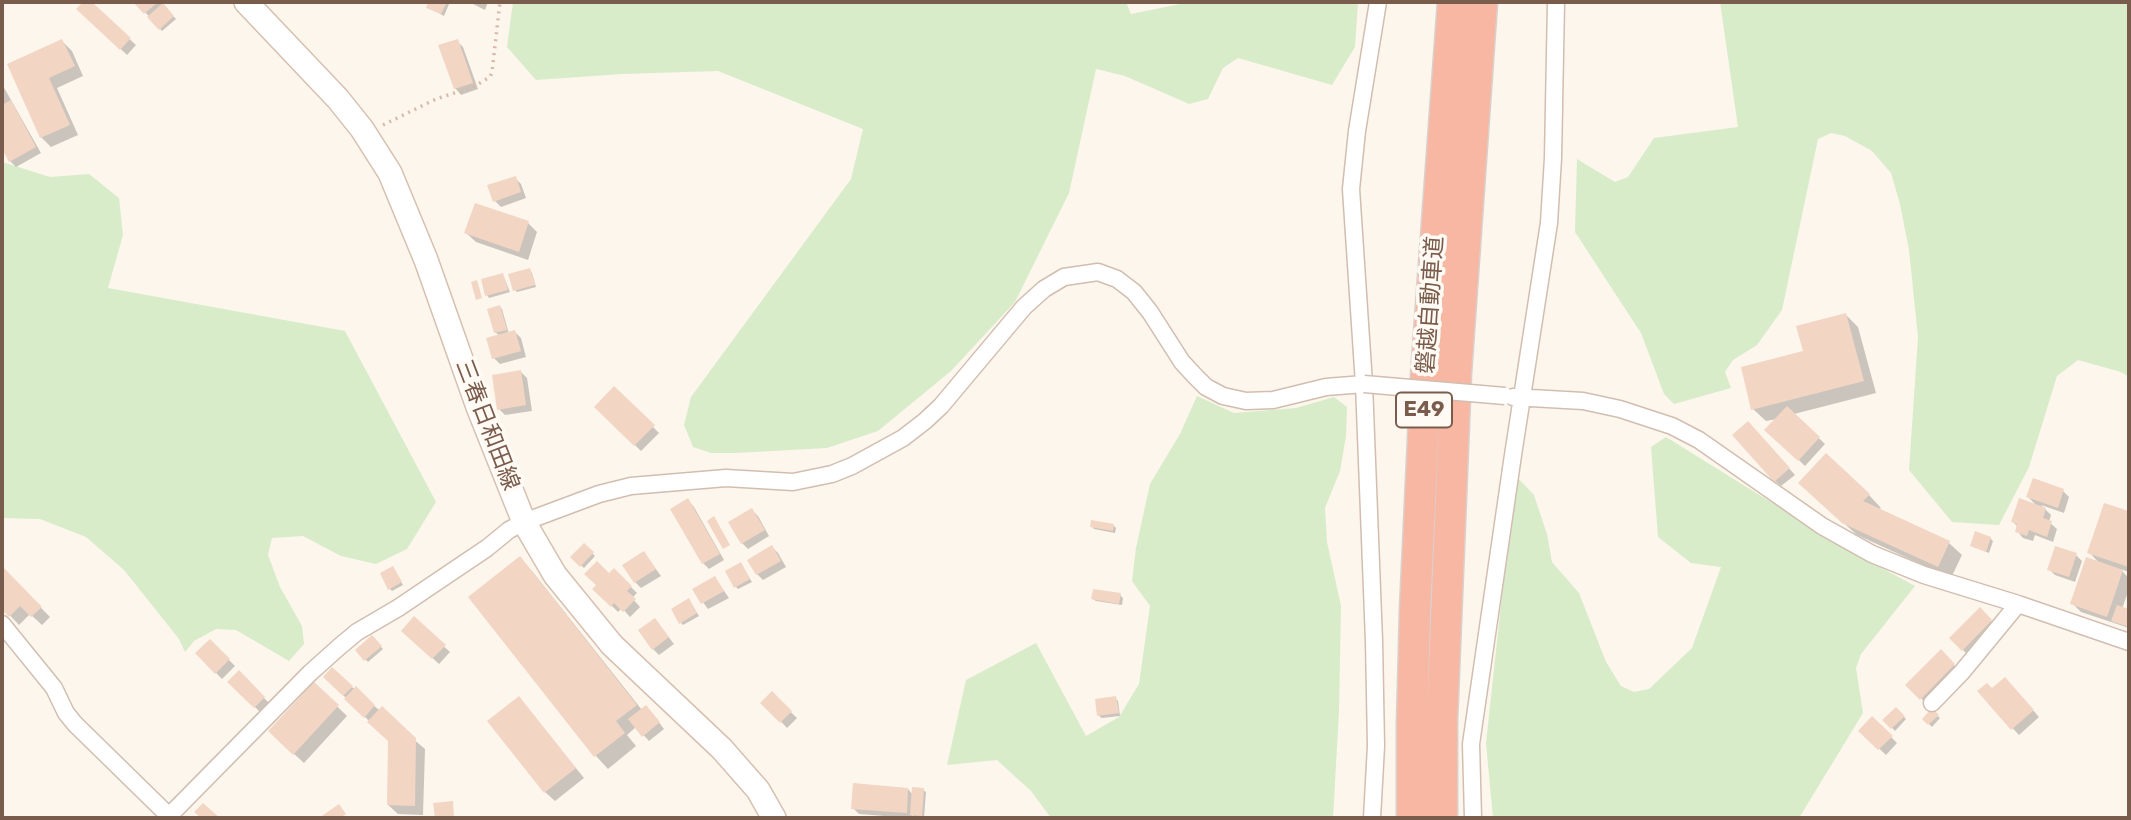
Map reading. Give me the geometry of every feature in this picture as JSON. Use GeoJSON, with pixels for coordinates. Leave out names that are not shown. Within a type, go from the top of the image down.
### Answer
{"type":"FeatureCollection","features":[{"type":"Feature","properties":{"kind":"highway","name":"磐越自動車道"},"geometry":{"type":"LineString","coordinates":[[1412,818],[1415,610],[1426,375],[1453,2]]}},
{"type":"Feature","properties":{"kind":"highway","name":"磐越自動車道"},"geometry":{"type":"LineString","coordinates":[[1441,818],[1442,708],[1455,386],[1482,2]]}},
{"type":"Feature","properties":{"kind":"main road","name":"三春日和田線"},"geometry":{"type":"LineString","coordinates":[[246,2],[338,99],[366,135],[390,173],[524,522],[555,575],[611,645],[722,749],[758,790],[774,818]]}},
{"type":"Feature","properties":{"kind":"street"},"geometry":{"type":"LineString","coordinates":[[1372,818],[1375,720],[1364,384],[1350,189],[1378,2]]}},
{"type":"Feature","properties":{"kind":"street"},"geometry":{"type":"LineString","coordinates":[[1473,818],[1471,744],[1549,223],[1556,2]]}},
{"type":"Feature","properties":{"kind":"street"},"geometry":{"type":"LineString","coordinates":[[2,624],[54,688],[66,713],[75,724],[168,817],[310,673],[357,632],[398,608],[509,530],[599,494],[631,485],[726,478],[793,482],[832,474],[852,466],[903,438],[925,421],[941,406],[1024,307],[1054,283],[1064,277],[1098,272],[1117,279],[1134,292],[1182,362],[1206,387],[1223,396],[1246,401],[1273,400],[1326,387],[1364,384],[1583,401],[1620,409],[1672,426],[1699,440],[1822,526],[1872,554],[1924,575],[2129,642]]}},
{"type":"Feature","properties":{"kind":"street"},"geometry":{"type":"LineString","coordinates":[[1932,703],[2018,604]]}},
{"type":"Feature","properties":{"kind":"path"},"geometry":{"type":"LineString","coordinates":[[366,135],[436,99],[488,79],[492,72],[500,2]]}},
{"type":"Feature","properties":{"kind":"green space"},"geometry":{"type":"Polygon","coordinates":[[[513,2],[1126,2],[1131,14],[1190,2],[1358,2],[1355,47],[1332,85],[1238,58],[1223,68],[1208,99],[1189,104],[1125,76],[1096,69],[1069,193],[1015,302],[951,371],[878,431],[827,448],[711,453],[693,447],[684,425],[691,397],[851,179],[863,129],[718,71],[536,80],[507,47],[513,2]]]}},
{"type":"Feature","properties":{"kind":"green space"},"geometry":{"type":"Polygon","coordinates":[[[1720,2],[2129,2],[2129,377],[2121,372],[2078,360],[2057,376],[2029,467],[1999,525],[1952,522],[1909,470],[1918,337],[1909,250],[1891,173],[1872,151],[1845,136],[1831,133],[1818,139],[1782,310],[1757,345],[1733,360],[1725,372],[1731,388],[1674,404],[1664,394],[1641,333],[1575,232],[1577,159],[1615,182],[1628,177],[1654,138],[1738,127],[1720,2]]]}},
{"type":"Feature","properties":{"kind":"green space"},"geometry":{"type":"Polygon","coordinates":[[[2,162],[50,177],[89,174],[119,198],[123,235],[108,288],[345,331],[436,502],[407,549],[376,564],[341,556],[303,536],[272,538],[268,555],[280,587],[302,626],[304,644],[289,661],[236,630],[216,629],[194,641],[185,652],[179,639],[124,570],[86,537],[40,519],[2,518],[2,162]]]}},
{"type":"Feature","properties":{"kind":"green space"},"geometry":{"type":"Polygon","coordinates":[[[1197,396],[1234,413],[1296,408],[1334,397],[1347,407],[1346,436],[1340,471],[1325,508],[1327,542],[1341,606],[1333,818],[1051,818],[1031,791],[997,760],[947,765],[966,680],[1036,643],[1086,736],[1119,717],[1139,684],[1150,606],[1132,581],[1150,484],[1180,434],[1197,396]]]}},
{"type":"Feature","properties":{"kind":"green space"},"geometry":{"type":"Polygon","coordinates":[[[1666,437],[1845,548],[1915,586],[1861,654],[1856,668],[1863,713],[1799,818],[1493,818],[1486,743],[1515,475],[1534,495],[1547,534],[1552,562],[1579,593],[1606,662],[1621,686],[1634,692],[1649,689],[1692,648],[1721,567],[1691,563],[1658,537],[1651,447],[1666,437]]]}},
{"type":"Feature","properties":{"kind":"building"},"geometry":{"type":"Polygon","coordinates":[[[83,2],[92,2],[131,38],[120,50],[76,9],[83,2]]]}},
{"type":"Feature","properties":{"kind":"building"},"geometry":{"type":"Polygon","coordinates":[[[133,2],[158,2],[144,14],[133,2]]]}},
{"type":"Feature","properties":{"kind":"building"},"geometry":{"type":"Polygon","coordinates":[[[428,2],[447,2],[441,14],[426,8],[428,2]]]}},
{"type":"Feature","properties":{"kind":"building"},"geometry":{"type":"Polygon","coordinates":[[[163,3],[174,16],[159,30],[147,17],[163,3]]]}},
{"type":"Feature","properties":{"kind":"building"},"geometry":{"type":"Polygon","coordinates":[[[62,39],[75,66],[49,78],[70,125],[40,138],[7,64],[62,39]]]}},
{"type":"Feature","properties":{"kind":"building"},"geometry":{"type":"Polygon","coordinates":[[[458,39],[473,83],[454,89],[438,45],[458,39]]]}},
{"type":"Feature","properties":{"kind":"building"},"geometry":{"type":"Polygon","coordinates":[[[11,100],[36,147],[9,162],[2,149],[2,105],[11,100]]]}},
{"type":"Feature","properties":{"kind":"building"},"geometry":{"type":"Polygon","coordinates":[[[516,176],[521,192],[493,202],[487,185],[516,176]]]}},
{"type":"Feature","properties":{"kind":"building"},"geometry":{"type":"Polygon","coordinates":[[[475,203],[529,221],[519,252],[464,233],[475,203]]]}},
{"type":"Feature","properties":{"kind":"building"},"geometry":{"type":"Polygon","coordinates":[[[530,268],[535,285],[513,291],[508,274],[530,268]]]}},
{"type":"Feature","properties":{"kind":"building"},"geometry":{"type":"Polygon","coordinates":[[[503,273],[508,290],[485,296],[481,279],[503,273]]]}},
{"type":"Feature","properties":{"kind":"building"},"geometry":{"type":"Polygon","coordinates":[[[477,280],[482,298],[476,300],[471,282],[477,280]]]}},
{"type":"Feature","properties":{"kind":"building"},"geometry":{"type":"Polygon","coordinates":[[[500,305],[507,330],[494,333],[487,309],[500,305]]]}},
{"type":"Feature","properties":{"kind":"building"},"geometry":{"type":"Polygon","coordinates":[[[1846,313],[1864,381],[1751,410],[1741,367],[1803,351],[1796,326],[1846,313]]]}},
{"type":"Feature","properties":{"kind":"building"},"geometry":{"type":"Polygon","coordinates":[[[515,330],[521,351],[492,359],[486,338],[515,330]]]}},
{"type":"Feature","properties":{"kind":"building"},"geometry":{"type":"Polygon","coordinates":[[[521,370],[526,405],[497,410],[492,375],[521,370]]]}},
{"type":"Feature","properties":{"kind":"building"},"geometry":{"type":"Polygon","coordinates":[[[614,386],[655,425],[634,446],[594,407],[614,386]]]}},
{"type":"Feature","properties":{"kind":"building"},"geometry":{"type":"Polygon","coordinates":[[[1787,406],[1820,437],[1798,461],[1764,430],[1787,406]]]}},
{"type":"Feature","properties":{"kind":"building"},"geometry":{"type":"Polygon","coordinates":[[[1748,421],[1790,468],[1774,482],[1732,435],[1748,421]]]}},
{"type":"Feature","properties":{"kind":"building"},"geometry":{"type":"Polygon","coordinates":[[[1826,453],[1870,494],[1863,501],[1950,541],[1938,567],[1842,523],[1798,483],[1826,453]]]}},
{"type":"Feature","properties":{"kind":"building"},"geometry":{"type":"Polygon","coordinates":[[[2033,478],[2064,489],[2058,508],[2026,497],[2033,478]]]}},
{"type":"Feature","properties":{"kind":"building"},"geometry":{"type":"Polygon","coordinates":[[[688,498],[720,554],[702,564],[670,509],[688,498]]]}},
{"type":"Feature","properties":{"kind":"building"},"geometry":{"type":"Polygon","coordinates":[[[2019,498],[2046,508],[2043,518],[2052,521],[2047,537],[2029,530],[2027,536],[2015,532],[2017,524],[2011,522],[2019,498]]]}},
{"type":"Feature","properties":{"kind":"building"},"geometry":{"type":"Polygon","coordinates":[[[2104,503],[2129,511],[2129,567],[2087,553],[2104,503]]]}},
{"type":"Feature","properties":{"kind":"building"},"geometry":{"type":"Polygon","coordinates":[[[752,508],[765,530],[741,544],[728,522],[752,508]]]}},
{"type":"Feature","properties":{"kind":"building"},"geometry":{"type":"Polygon","coordinates":[[[714,516],[730,545],[723,549],[707,521],[714,516]]]}},
{"type":"Feature","properties":{"kind":"building"},"geometry":{"type":"Polygon","coordinates":[[[1091,520],[1114,524],[1113,531],[1090,527],[1091,520]]]}},
{"type":"Feature","properties":{"kind":"building"},"geometry":{"type":"Polygon","coordinates":[[[1975,531],[1991,537],[1986,552],[1970,546],[1975,531]]]}},
{"type":"Feature","properties":{"kind":"building"},"geometry":{"type":"Polygon","coordinates":[[[584,543],[594,552],[580,567],[570,557],[584,543]]]}},
{"type":"Feature","properties":{"kind":"building"},"geometry":{"type":"Polygon","coordinates":[[[772,545],[781,561],[756,575],[747,560],[772,545]]]}},
{"type":"Feature","properties":{"kind":"building"},"geometry":{"type":"Polygon","coordinates":[[[2055,546],[2077,553],[2069,577],[2047,570],[2055,546]]]}},
{"type":"Feature","properties":{"kind":"building"},"geometry":{"type":"Polygon","coordinates":[[[644,551],[656,569],[634,583],[622,565],[644,551]]]}},
{"type":"Feature","properties":{"kind":"building"},"geometry":{"type":"Polygon","coordinates":[[[520,556],[637,705],[616,721],[625,733],[594,757],[468,597],[520,556]]]}},
{"type":"Feature","properties":{"kind":"building"},"geometry":{"type":"Polygon","coordinates":[[[2086,557],[2123,570],[2107,617],[2070,604],[2086,557]]]}},
{"type":"Feature","properties":{"kind":"building"},"geometry":{"type":"Polygon","coordinates":[[[597,561],[609,573],[614,568],[632,586],[627,591],[636,599],[623,612],[614,603],[611,607],[592,589],[596,585],[584,574],[597,561]]]}},
{"type":"Feature","properties":{"kind":"building"},"geometry":{"type":"Polygon","coordinates":[[[741,562],[750,579],[734,588],[725,571],[741,562]]]}},
{"type":"Feature","properties":{"kind":"building"},"geometry":{"type":"Polygon","coordinates":[[[2,566],[42,607],[31,617],[20,606],[9,617],[2,610],[2,566]]]}},
{"type":"Feature","properties":{"kind":"building"},"geometry":{"type":"Polygon","coordinates":[[[393,566],[402,582],[388,590],[380,573],[393,566]]]}},
{"type":"Feature","properties":{"kind":"building"},"geometry":{"type":"Polygon","coordinates":[[[715,576],[724,591],[701,604],[692,589],[715,576]]]}},
{"type":"Feature","properties":{"kind":"building"},"geometry":{"type":"Polygon","coordinates":[[[1093,589],[1121,593],[1119,604],[1091,599],[1093,589]]]}},
{"type":"Feature","properties":{"kind":"building"},"geometry":{"type":"Polygon","coordinates":[[[689,598],[697,613],[679,624],[671,609],[689,598]]]}},
{"type":"Feature","properties":{"kind":"building"},"geometry":{"type":"Polygon","coordinates":[[[2117,605],[2129,609],[2129,627],[2111,621],[2117,605]]]}},
{"type":"Feature","properties":{"kind":"building"},"geometry":{"type":"Polygon","coordinates":[[[1980,607],[1992,620],[1962,651],[1949,638],[1980,607]]]}},
{"type":"Feature","properties":{"kind":"building"},"geometry":{"type":"Polygon","coordinates":[[[414,616],[446,645],[432,659],[401,631],[414,616]]]}},
{"type":"Feature","properties":{"kind":"building"},"geometry":{"type":"Polygon","coordinates":[[[655,618],[669,637],[652,650],[638,630],[655,618]]]}},
{"type":"Feature","properties":{"kind":"building"},"geometry":{"type":"Polygon","coordinates":[[[372,635],[382,646],[364,661],[355,650],[372,635]]]}},
{"type":"Feature","properties":{"kind":"building"},"geometry":{"type":"Polygon","coordinates":[[[210,639],[230,659],[215,674],[195,653],[210,639]]]}},
{"type":"Feature","properties":{"kind":"building"},"geometry":{"type":"Polygon","coordinates":[[[1941,649],[1955,664],[1920,700],[1905,685],[1941,649]]]}},
{"type":"Feature","properties":{"kind":"building"},"geometry":{"type":"Polygon","coordinates":[[[332,667],[353,686],[343,696],[323,677],[332,667]]]}},
{"type":"Feature","properties":{"kind":"building"},"geometry":{"type":"Polygon","coordinates":[[[239,670],[265,697],[254,708],[227,682],[239,670]]]}},
{"type":"Feature","properties":{"kind":"building"},"geometry":{"type":"Polygon","coordinates":[[[2005,677],[2034,710],[2011,730],[1977,691],[1987,683],[1992,688],[2005,677]]]}},
{"type":"Feature","properties":{"kind":"building"},"geometry":{"type":"Polygon","coordinates":[[[314,682],[339,705],[293,755],[268,731],[314,682]]]}},
{"type":"Feature","properties":{"kind":"building"},"geometry":{"type":"Polygon","coordinates":[[[356,686],[375,705],[364,718],[344,699],[356,686]]]}},
{"type":"Feature","properties":{"kind":"building"},"geometry":{"type":"Polygon","coordinates":[[[772,691],[792,711],[780,723],[760,703],[772,691]]]}},
{"type":"Feature","properties":{"kind":"building"},"geometry":{"type":"Polygon","coordinates":[[[519,696],[576,768],[544,793],[487,721],[519,696]]]}},
{"type":"Feature","properties":{"kind":"building"},"geometry":{"type":"Polygon","coordinates":[[[1116,696],[1119,713],[1097,716],[1095,699],[1116,696]]]}},
{"type":"Feature","properties":{"kind":"building"},"geometry":{"type":"Polygon","coordinates":[[[646,705],[660,722],[642,737],[628,719],[646,705]]]}},
{"type":"Feature","properties":{"kind":"building"},"geometry":{"type":"Polygon","coordinates":[[[382,706],[416,738],[415,806],[387,805],[388,741],[367,722],[382,706]]]}},
{"type":"Feature","properties":{"kind":"building"},"geometry":{"type":"Polygon","coordinates":[[[1896,707],[1905,716],[1891,729],[1882,720],[1896,707]]]}},
{"type":"Feature","properties":{"kind":"building"},"geometry":{"type":"Polygon","coordinates":[[[1932,708],[1939,715],[1928,725],[1922,719],[1932,708]]]}},
{"type":"Feature","properties":{"kind":"building"},"geometry":{"type":"Polygon","coordinates":[[[1872,716],[1893,736],[1878,750],[1858,731],[1872,716]]]}},
{"type":"Feature","properties":{"kind":"building"},"geometry":{"type":"Polygon","coordinates":[[[853,783],[908,788],[907,813],[851,809],[853,783]]]}},
{"type":"Feature","properties":{"kind":"building"},"geometry":{"type":"Polygon","coordinates":[[[912,787],[924,788],[922,816],[910,815],[912,787]]]}},
{"type":"Feature","properties":{"kind":"building"},"geometry":{"type":"Polygon","coordinates":[[[453,801],[454,818],[435,818],[433,803],[453,801]]]}},
{"type":"Feature","properties":{"kind":"building"},"geometry":{"type":"Polygon","coordinates":[[[203,803],[220,818],[201,818],[194,812],[203,803]]]}},
{"type":"Feature","properties":{"kind":"building"},"geometry":{"type":"Polygon","coordinates":[[[339,804],[346,814],[341,818],[319,818],[339,804]]]}}]}
